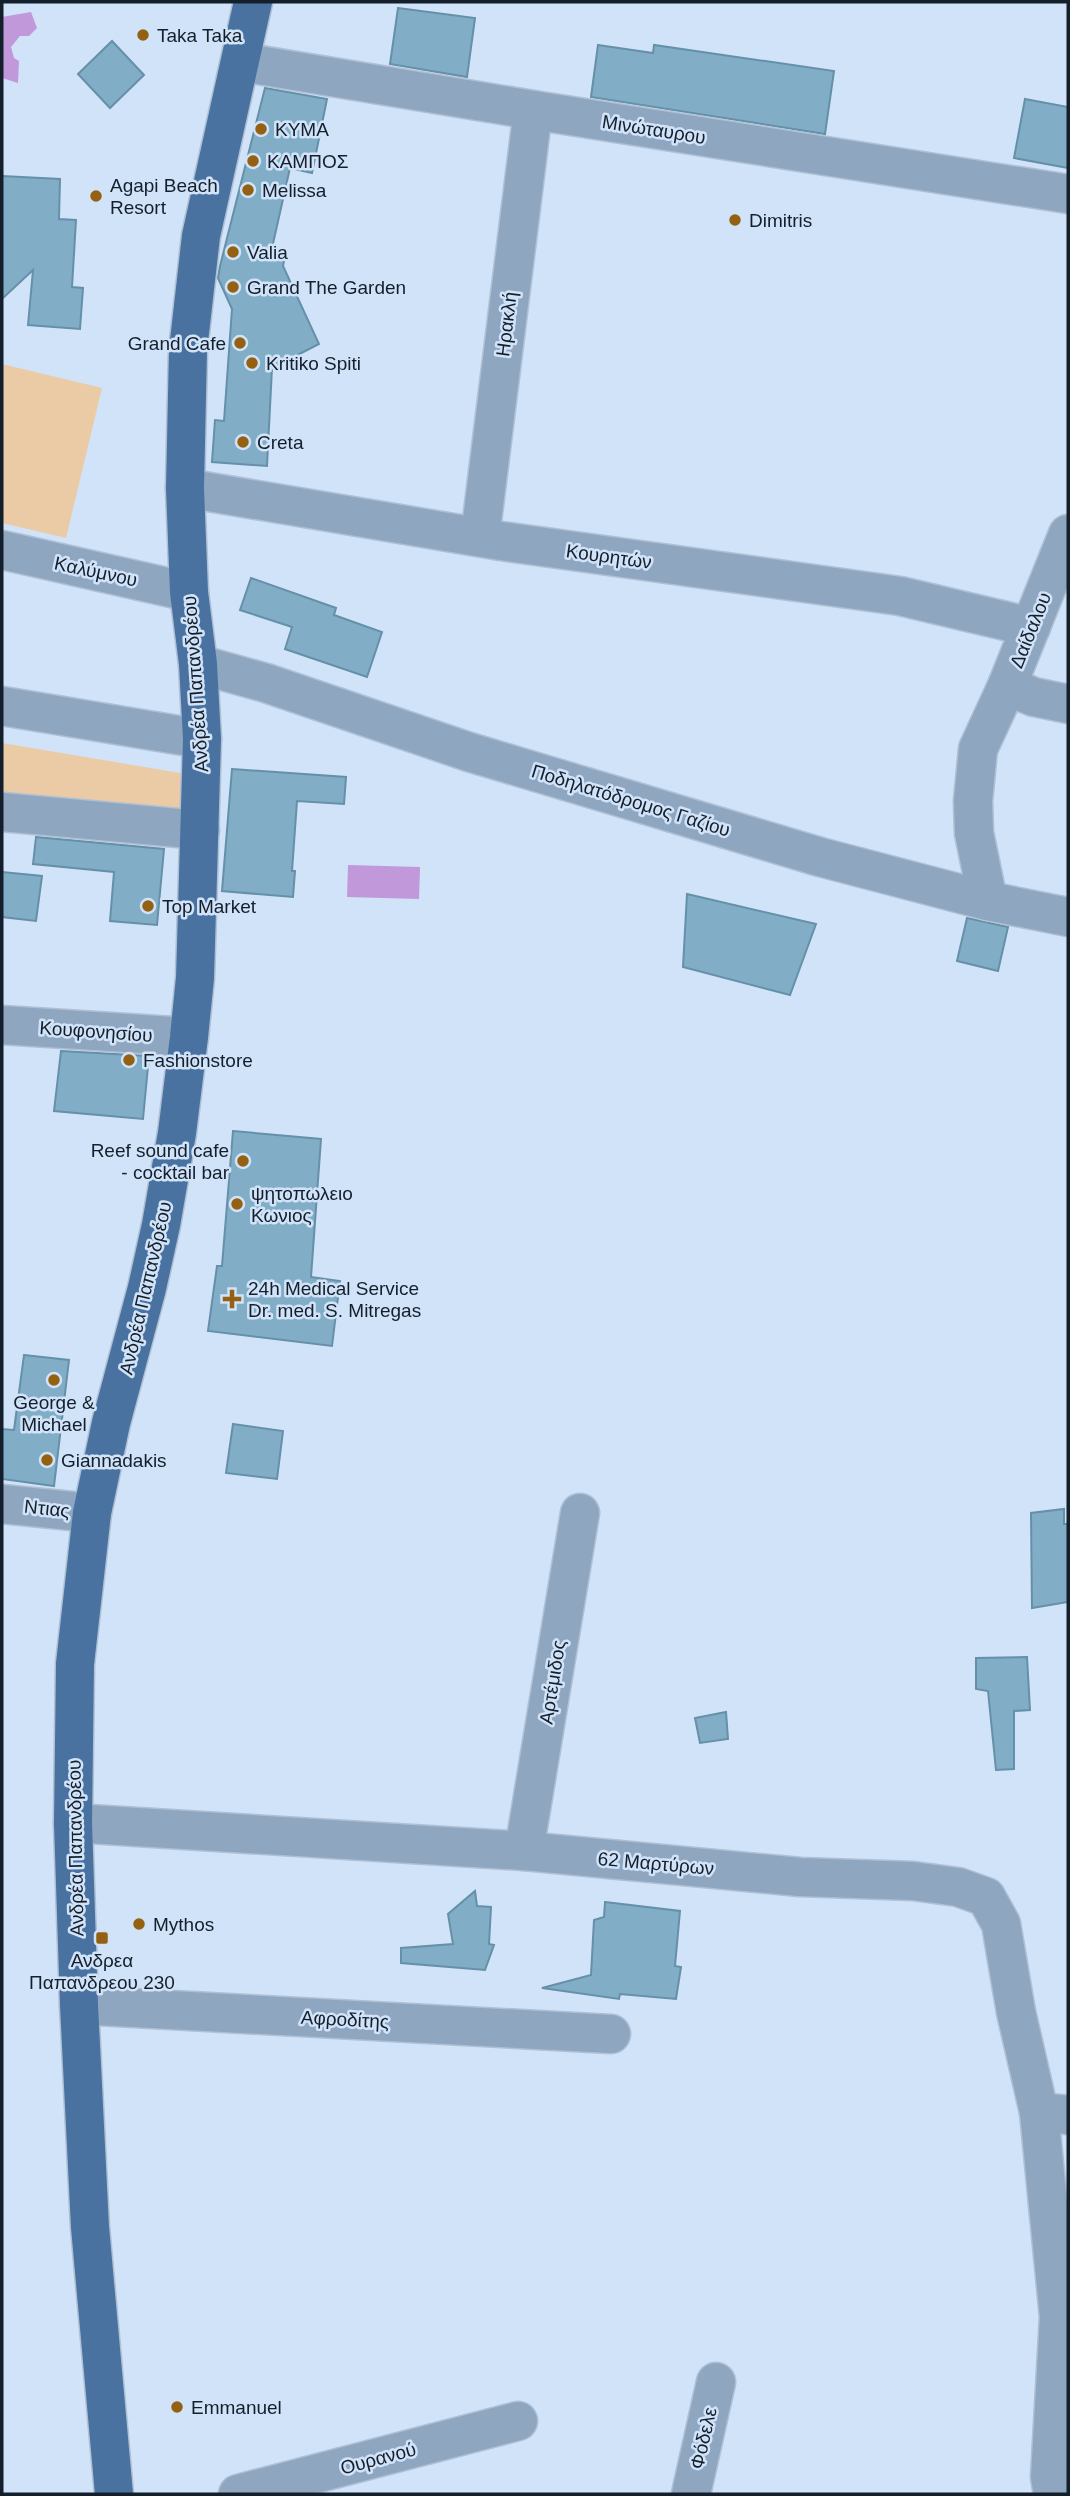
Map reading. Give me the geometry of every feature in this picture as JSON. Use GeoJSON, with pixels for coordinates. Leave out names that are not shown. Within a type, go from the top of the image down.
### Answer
{"type":"FeatureCollection","features":[{"type":"Feature","properties":{"kind":"main road","name":"Ανδρέα Παπανδρέου"},"geometry":{"type":"LineString","coordinates":[[114,2494],[90,2227],[79,2005],[73,1823],[75,1664],[92,1513],[111,1423],[141,1314],[161,1225],[177,1133],[189,1037],[195,978],[202,739],[185,488],[188,350],[201,236],[253,2]]}},
{"type":"Feature","properties":{"kind":"street","name":"Μινώταυρου"},"geometry":{"type":"LineString","coordinates":[[241,62],[1068,194]]}},
{"type":"Feature","properties":{"kind":"street","name":"Ηρακλή"},"geometry":{"type":"LineString","coordinates":[[480,537],[533,110]]}},
{"type":"Feature","properties":{"kind":"street","name":"Κουρητών"},"geometry":{"type":"LineString","coordinates":[[185,488],[480,537],[900,597],[1031,627]]}},
{"type":"Feature","properties":{"kind":"street","name":"Δαίδαλου"},"geometry":{"type":"LineString","coordinates":[[988,901],[974,833],[974,773],[978,750],[985,729],[1007,687],[1068,534]]}},
{"type":"Feature","properties":{"kind":"street","name":"Καλύμνου"},"geometry":{"type":"LineString","coordinates":[[2,551],[190,592]]}},
{"type":"Feature","properties":{"kind":"street","name":"Ποδηλατόδρομος Γαζίου"},"geometry":{"type":"LineString","coordinates":[[198,664],[266,683],[469,752],[820,856],[988,901],[1068,917]]}},
{"type":"Feature","properties":{"kind":"street"},"geometry":{"type":"LineString","coordinates":[[1007,687],[1068,705]]}},
{"type":"Feature","properties":{"kind":"street"},"geometry":{"type":"LineString","coordinates":[[2,706],[202,739]]}},
{"type":"Feature","properties":{"kind":"street"},"geometry":{"type":"LineString","coordinates":[[2,812],[200,830]]}},
{"type":"Feature","properties":{"kind":"street","name":"Κουφονησίου"},"geometry":{"type":"LineString","coordinates":[[2,1025],[189,1037]]}},
{"type":"Feature","properties":{"kind":"street","name":"Ντιας"},"geometry":{"type":"LineString","coordinates":[[2,1504],[92,1513]]}},
{"type":"Feature","properties":{"kind":"street","name":"Αρτέμιδος"},"geometry":{"type":"LineString","coordinates":[[524,1851],[580,1513]]}},
{"type":"Feature","properties":{"kind":"street","name":"62 Μαρτύρων"},"geometry":{"type":"LineString","coordinates":[[73,1823],[524,1851],[800,1877],[913,1881],[958,1887],[986,1897],[1000,1924],[1016,2012],[1053,2114]]}},
{"type":"Feature","properties":{"kind":"street","name":"Αφροδίτης"},"geometry":{"type":"LineString","coordinates":[[79,2005],[611,2034]]}},
{"type":"Feature","properties":{"kind":"street"},"geometry":{"type":"LineString","coordinates":[[1053,2114],[1059,2317],[1050,2477],[1053,2494]]}},
{"type":"Feature","properties":{"kind":"street","name":"Φόδελε"},"geometry":{"type":"LineString","coordinates":[[691,2494],[716,2382]]}},
{"type":"Feature","properties":{"kind":"street","name":"Ουρανού"},"geometry":{"type":"LineString","coordinates":[[238,2494],[518,2421]]}},
{"type":"Feature","properties":{"kind":"shaded area"},"geometry":{"type":"Polygon","coordinates":[[[31,12],[37,28],[29,36],[20,36],[11,47],[14,58],[19,61],[18,83],[2,78],[2,17],[31,12]]]}},
{"type":"Feature","properties":{"kind":"shaded area"},"geometry":{"type":"Polygon","coordinates":[[[2,364],[102,388],[66,538],[2,523],[2,364]]]}},
{"type":"Feature","properties":{"kind":"shaded area"},"geometry":{"type":"Polygon","coordinates":[[[2,743],[186,774],[188,821],[2,799],[2,743]]]}},
{"type":"Feature","properties":{"kind":"shaded area"},"geometry":{"type":"Polygon","coordinates":[[[348,865],[420,867],[419,899],[347,897],[348,865]]]}},
{"type":"Feature","properties":{"kind":"building"},"geometry":{"type":"Polygon","coordinates":[[[398,8],[475,18],[467,77],[390,64],[398,8]]]}},
{"type":"Feature","properties":{"kind":"building"},"geometry":{"type":"Polygon","coordinates":[[[112,41],[144,75],[110,108],[78,74],[112,41]]]}},
{"type":"Feature","properties":{"kind":"building"},"geometry":{"type":"Polygon","coordinates":[[[598,45],[653,53],[654,45],[834,71],[825,134],[591,97],[598,45]]]}},
{"type":"Feature","properties":{"kind":"building"},"geometry":{"type":"Polygon","coordinates":[[[265,88],[327,99],[312,173],[290,168],[272,248],[286,251],[283,266],[319,344],[272,368],[267,466],[212,462],[215,420],[224,421],[232,309],[218,278],[265,88]]]}},
{"type":"Feature","properties":{"kind":"building"},"geometry":{"type":"Polygon","coordinates":[[[1025,99],[1068,107],[1068,168],[1014,158],[1025,99]]]}},
{"type":"Feature","properties":{"kind":"building"},"geometry":{"type":"Polygon","coordinates":[[[2,176],[60,179],[59,219],[76,220],[72,287],[83,288],[80,329],[28,325],[33,270],[2,299],[2,176]]]}},
{"type":"Feature","properties":{"kind":"building"},"geometry":{"type":"Polygon","coordinates":[[[251,578],[336,608],[334,615],[382,632],[367,677],[285,649],[292,627],[240,610],[251,578]]]}},
{"type":"Feature","properties":{"kind":"building"},"geometry":{"type":"Polygon","coordinates":[[[232,769],[346,777],[344,804],[297,801],[293,897],[222,891],[232,769]]]}},
{"type":"Feature","properties":{"kind":"building"},"geometry":{"type":"Polygon","coordinates":[[[36,837],[164,849],[157,925],[110,921],[114,872],[33,864],[36,837]]]}},
{"type":"Feature","properties":{"kind":"building"},"geometry":{"type":"Polygon","coordinates":[[[2,872],[42,876],[36,921],[2,917],[2,872]]]}},
{"type":"Feature","properties":{"kind":"building"},"geometry":{"type":"Polygon","coordinates":[[[687,894],[816,924],[790,995],[683,967],[687,894]]]}},
{"type":"Feature","properties":{"kind":"building"},"geometry":{"type":"Polygon","coordinates":[[[967,918],[1008,927],[998,971],[957,961],[967,918]]]}},
{"type":"Feature","properties":{"kind":"building"},"geometry":{"type":"Polygon","coordinates":[[[61,1051],[149,1056],[143,1119],[54,1111],[61,1051]]]}},
{"type":"Feature","properties":{"kind":"building"},"geometry":{"type":"Polygon","coordinates":[[[233,1131],[321,1139],[311,1277],[340,1281],[332,1346],[208,1331],[217,1266],[222,1266],[233,1131]]]}},
{"type":"Feature","properties":{"kind":"building"},"geometry":{"type":"Polygon","coordinates":[[[24,1355],[69,1360],[54,1486],[2,1479],[2,1429],[14,1430],[24,1355]]]}},
{"type":"Feature","properties":{"kind":"building"},"geometry":{"type":"Polygon","coordinates":[[[233,1424],[283,1431],[277,1479],[226,1473],[233,1424]]]}},
{"type":"Feature","properties":{"kind":"building"},"geometry":{"type":"Polygon","coordinates":[[[1064,1509],[1064,1524],[1068,1524],[1068,1602],[1032,1608],[1031,1513],[1064,1509]]]}},
{"type":"Feature","properties":{"kind":"building"},"geometry":{"type":"Polygon","coordinates":[[[1027,1657],[1030,1710],[1014,1711],[1014,1769],[996,1770],[988,1691],[976,1689],[976,1658],[1027,1657]]]}},
{"type":"Feature","properties":{"kind":"building"},"geometry":{"type":"Polygon","coordinates":[[[726,1712],[728,1739],[700,1743],[695,1718],[726,1712]]]}},
{"type":"Feature","properties":{"kind":"building"},"geometry":{"type":"Polygon","coordinates":[[[475,1891],[477,1906],[491,1907],[489,1944],[494,1945],[485,1970],[401,1963],[401,1948],[453,1944],[448,1914],[475,1891]]]}},
{"type":"Feature","properties":{"kind":"building"},"geometry":{"type":"Polygon","coordinates":[[[605,1902],[680,1911],[675,1966],[681,1967],[676,1999],[620,1994],[619,1999],[542,1988],[591,1975],[594,1920],[604,1917],[605,1902]]]}},
{"type":"Feature","properties":{"kind":"place","name":"Taka Taka"},"geometry":{"type":"Point","coordinates":[143,35]}},
{"type":"Feature","properties":{"kind":"place","name":"ΚΥΜΑ"},"geometry":{"type":"Point","coordinates":[261,129]}},
{"type":"Feature","properties":{"kind":"place","name":"ΚΑΜΠΟΣ"},"geometry":{"type":"Point","coordinates":[253,161]}},
{"type":"Feature","properties":{"kind":"place","name":"Melissa"},"geometry":{"type":"Point","coordinates":[248,190]}},
{"type":"Feature","properties":{"kind":"place","name":"Agapi Beach Resort"},"geometry":{"type":"Point","coordinates":[96,196]}},
{"type":"Feature","properties":{"kind":"place","name":"Dimitris"},"geometry":{"type":"Point","coordinates":[735,220]}},
{"type":"Feature","properties":{"kind":"place","name":"Valia"},"geometry":{"type":"Point","coordinates":[233,252]}},
{"type":"Feature","properties":{"kind":"place","name":"Grand The Garden"},"geometry":{"type":"Point","coordinates":[233,287]}},
{"type":"Feature","properties":{"kind":"place","name":"Grand Cafe"},"geometry":{"type":"Point","coordinates":[240,343]}},
{"type":"Feature","properties":{"kind":"place","name":"Kritiko Spiti"},"geometry":{"type":"Point","coordinates":[252,363]}},
{"type":"Feature","properties":{"kind":"place","name":"Creta"},"geometry":{"type":"Point","coordinates":[243,442]}},
{"type":"Feature","properties":{"kind":"place","name":"Top Market"},"geometry":{"type":"Point","coordinates":[148,906]}},
{"type":"Feature","properties":{"kind":"place","name":"Fashionstore"},"geometry":{"type":"Point","coordinates":[129,1060]}},
{"type":"Feature","properties":{"kind":"place","name":"Reef sound cafe - cocktail bar"},"geometry":{"type":"Point","coordinates":[243,1161]}},
{"type":"Feature","properties":{"kind":"place","name":"ψητοπωλειο Κωνιος"},"geometry":{"type":"Point","coordinates":[237,1204]}},
{"type":"Feature","properties":{"kind":"place","name":"24h Medical Service Dr. med. S. Mitregas"},"geometry":{"type":"Point","coordinates":[232,1299]}},
{"type":"Feature","properties":{"kind":"place","name":"George & Michael"},"geometry":{"type":"Point","coordinates":[54,1380]}},
{"type":"Feature","properties":{"kind":"place","name":"Giannadakis"},"geometry":{"type":"Point","coordinates":[47,1460]}},
{"type":"Feature","properties":{"kind":"place","name":"Mythos"},"geometry":{"type":"Point","coordinates":[139,1924]}},
{"type":"Feature","properties":{"kind":"place","name":"Ανδρεα Παπανδρεου 230"},"geometry":{"type":"Point","coordinates":[102,1938]}},
{"type":"Feature","properties":{"kind":"place","name":"Emmanuel"},"geometry":{"type":"Point","coordinates":[177,2407]}}]}
